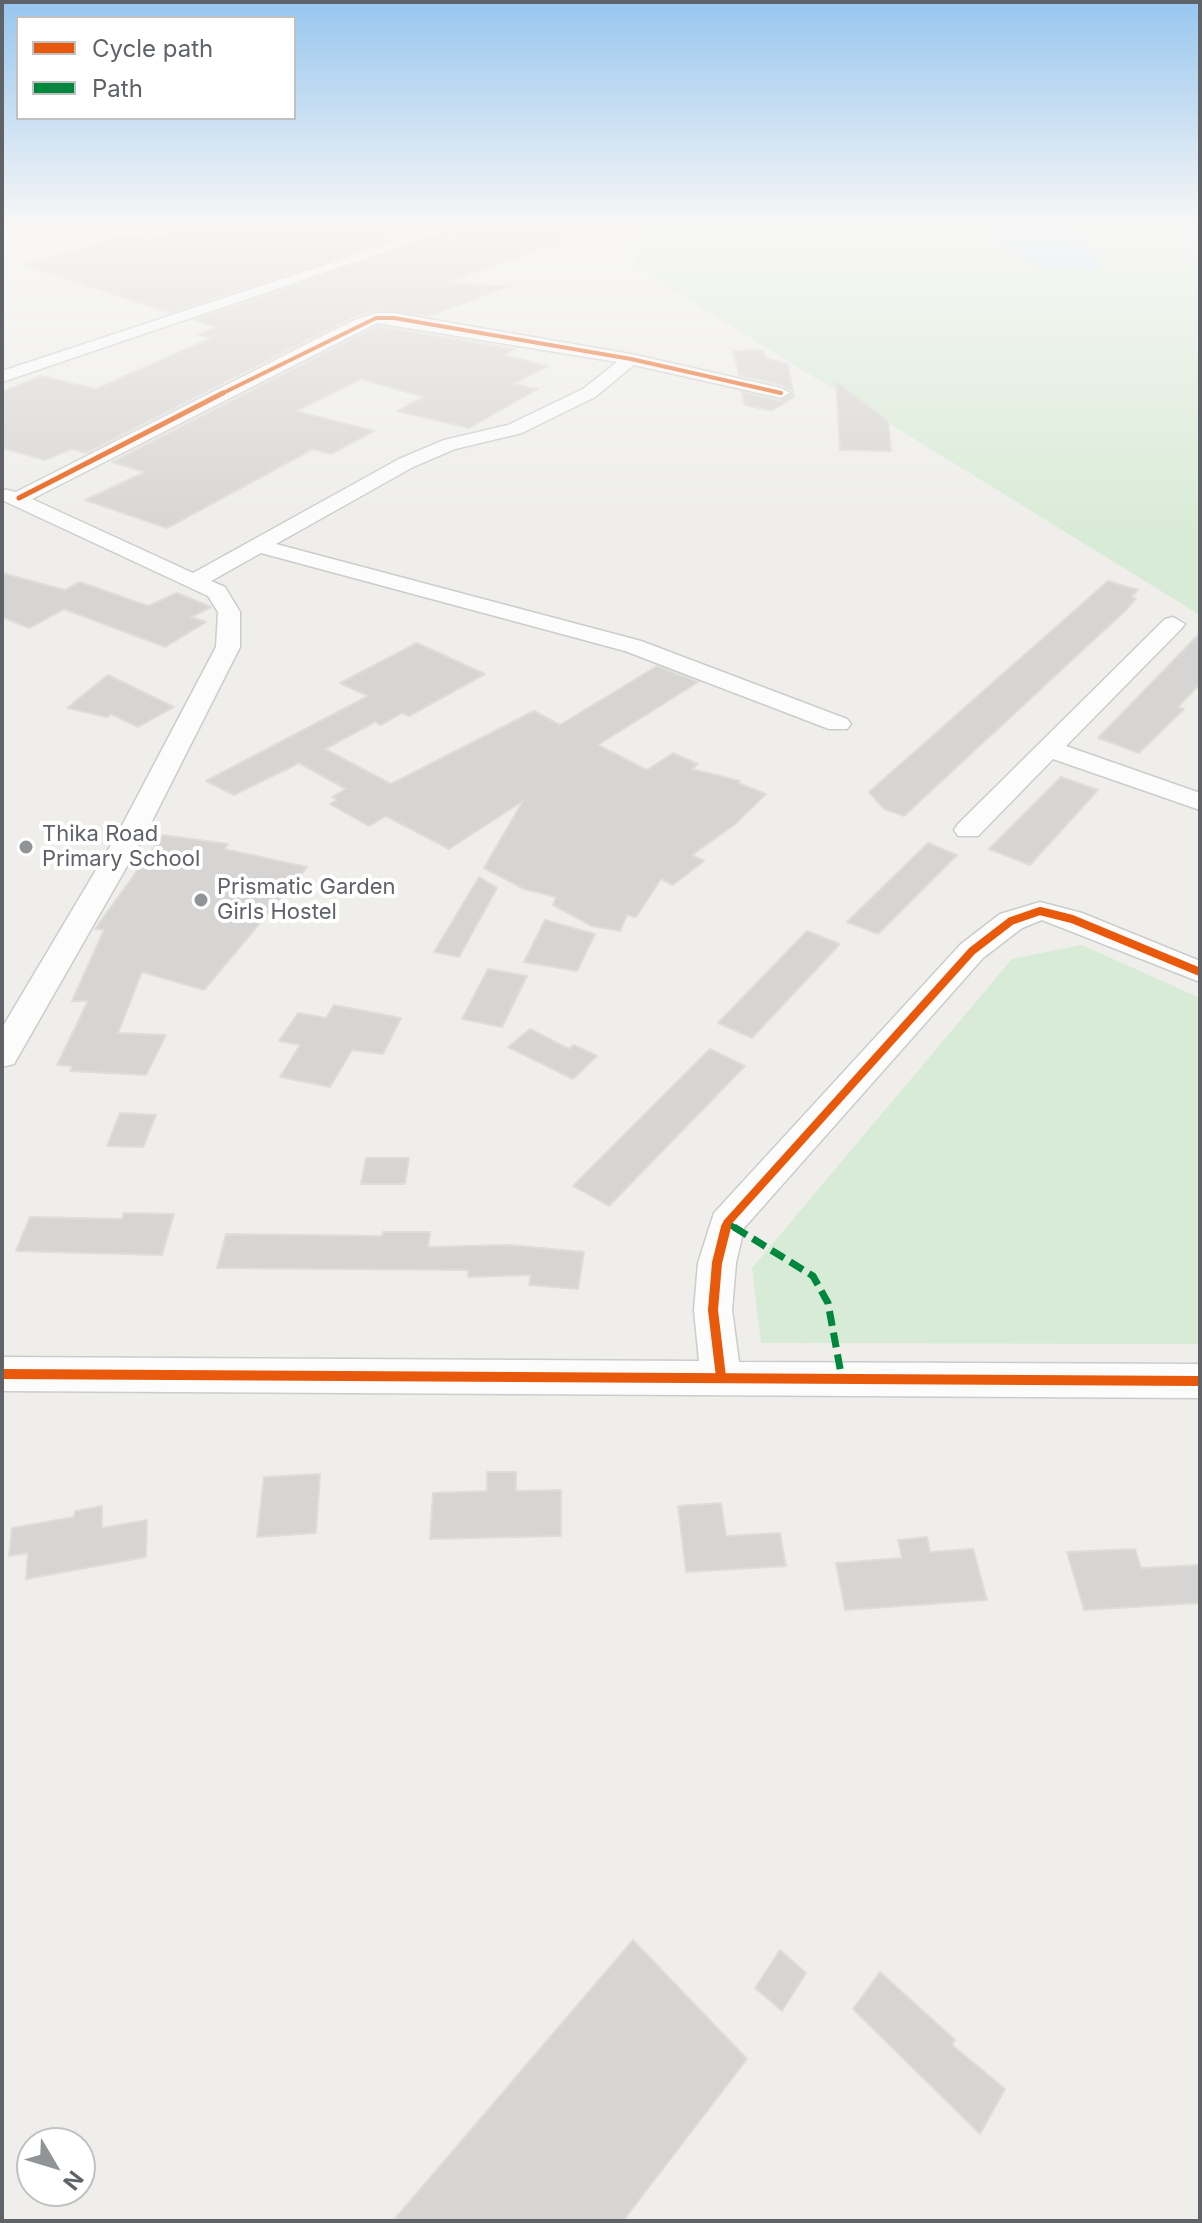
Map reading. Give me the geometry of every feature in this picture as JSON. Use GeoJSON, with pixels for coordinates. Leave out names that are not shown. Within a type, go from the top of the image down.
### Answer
{"type":"FeatureCollection","features":[{"type":"Feature","properties":{"kind":"street"},"geometry":{"type":"LineString","coordinates":[[2,377],[145,329]]}},
{"type":"Feature","properties":{"kind":"street"},"geometry":{"type":"LineString","coordinates":[[11,495],[348,329]]}},
{"type":"Feature","properties":{"kind":"street"},"geometry":{"type":"LineString","coordinates":[[456,329],[631,359],[781,393]]}},
{"type":"Feature","properties":{"kind":"street"},"geometry":{"type":"LineString","coordinates":[[193,582],[406,463],[451,444],[507,432],[589,393],[631,359]]}},
{"type":"Feature","properties":{"kind":"street"},"geometry":{"type":"LineString","coordinates":[[2,1056],[132,833],[228,647],[229,612],[217,592],[11,495]]}},
{"type":"Feature","properties":{"kind":"street"},"geometry":{"type":"LineString","coordinates":[[255,545],[633,646],[838,724]]}},
{"type":"Feature","properties":{"kind":"street"},"geometry":{"type":"LineString","coordinates":[[968,830],[1051,750],[1173,624]]}},
{"type":"Feature","properties":{"kind":"street"},"geometry":{"type":"LineString","coordinates":[[1051,750],[1200,802]]}},
{"type":"Feature","properties":{"kind":"street"},"geometry":{"type":"LineString","coordinates":[[721,1377],[713,1310],[717,1263],[727,1223],[972,951],[1011,921],[1040,911],[1072,919],[1200,972]]}},
{"type":"Feature","properties":{"kind":"street"},"geometry":{"type":"LineString","coordinates":[[2,1374],[1200,1381]]}},
{"type":"Feature","properties":{"kind":"green space"},"geometry":{"type":"Polygon","coordinates":[[[736,329],[1200,329],[1200,615],[736,329]]]}},
{"type":"Feature","properties":{"kind":"green space"},"geometry":{"type":"Polygon","coordinates":[[[1082,945],[1200,998],[1200,1344],[761,1343],[752,1268],[1012,959],[1082,945]]]}},
{"type":"Feature","properties":{"kind":"building"},"geometry":{"type":"Polygon","coordinates":[[[212,329],[330,329],[86,453],[71,449],[45,460],[2,448],[2,392],[41,376],[96,389],[211,338],[198,335],[212,329]]]}},
{"type":"Feature","properties":{"kind":"building"},"geometry":{"type":"Polygon","coordinates":[[[372,329],[393,329],[514,349],[504,355],[548,366],[513,384],[538,389],[469,428],[397,411],[424,397],[361,379],[296,411],[374,431],[331,454],[313,449],[167,528],[85,500],[145,472],[112,462],[372,329]]]}},
{"type":"Feature","properties":{"kind":"building"},"geometry":{"type":"Polygon","coordinates":[[[763,350],[766,358],[788,364],[793,392],[782,385],[739,375],[733,351],[763,350]]]}},
{"type":"Feature","properties":{"kind":"building"},"geometry":{"type":"Polygon","coordinates":[[[836,381],[888,421],[891,451],[840,450],[836,381]]]}},
{"type":"Feature","properties":{"kind":"building"},"geometry":{"type":"Polygon","coordinates":[[[742,392],[780,401],[793,393],[794,397],[771,411],[745,405],[742,392]]]}},
{"type":"Feature","properties":{"kind":"building"},"geometry":{"type":"Polygon","coordinates":[[[2,573],[65,590],[80,582],[148,606],[177,593],[211,607],[191,617],[206,622],[165,647],[64,609],[29,628],[2,617],[2,573]]]}},
{"type":"Feature","properties":{"kind":"building"},"geometry":{"type":"Polygon","coordinates":[[[1108,581],[1138,590],[1131,597],[1136,598],[1127,609],[904,816],[884,809],[869,792],[1108,581]]]}},
{"type":"Feature","properties":{"kind":"building"},"geometry":{"type":"Polygon","coordinates":[[[1200,633],[1200,684],[1178,707],[1184,709],[1139,753],[1098,738],[1200,633]]]}},
{"type":"Feature","properties":{"kind":"building"},"geometry":{"type":"Polygon","coordinates":[[[417,643],[485,674],[409,716],[402,713],[381,725],[375,722],[325,749],[391,784],[534,711],[560,725],[657,666],[698,682],[598,745],[647,770],[673,753],[698,764],[692,769],[740,781],[738,783],[766,794],[734,825],[692,855],[704,861],[673,885],[661,879],[636,917],[627,915],[620,931],[592,926],[553,905],[556,897],[524,889],[484,868],[523,801],[449,849],[386,816],[369,826],[330,804],[337,800],[332,797],[346,789],[299,763],[234,795],[206,781],[368,696],[340,683],[417,643]]]}},
{"type":"Feature","properties":{"kind":"building"},"geometry":{"type":"Polygon","coordinates":[[[108,675],[174,707],[138,727],[111,714],[107,717],[67,708],[108,675]]]}},
{"type":"Feature","properties":{"kind":"building"},"geometry":{"type":"Polygon","coordinates":[[[1061,777],[1098,790],[1030,865],[989,849],[1061,777]]]}},
{"type":"Feature","properties":{"kind":"building"},"geometry":{"type":"Polygon","coordinates":[[[163,835],[228,844],[224,849],[307,867],[204,990],[142,972],[118,1033],[166,1035],[146,1075],[70,1071],[72,1066],[57,1065],[88,1001],[72,1001],[104,930],[95,929],[163,835]]]}},
{"type":"Feature","properties":{"kind":"building"},"geometry":{"type":"Polygon","coordinates":[[[928,843],[957,855],[878,934],[847,922],[928,843]]]}},
{"type":"Feature","properties":{"kind":"building"},"geometry":{"type":"Polygon","coordinates":[[[479,877],[497,888],[459,957],[434,952],[479,877]]]}},
{"type":"Feature","properties":{"kind":"building"},"geometry":{"type":"Polygon","coordinates":[[[545,920],[595,934],[577,971],[524,962],[545,920]]]}},
{"type":"Feature","properties":{"kind":"building"},"geometry":{"type":"Polygon","coordinates":[[[807,931],[840,944],[752,1038],[718,1023],[807,931]]]}},
{"type":"Feature","properties":{"kind":"building"},"geometry":{"type":"Polygon","coordinates":[[[488,969],[527,976],[502,1027],[462,1019],[488,969]]]}},
{"type":"Feature","properties":{"kind":"building"},"geometry":{"type":"Polygon","coordinates":[[[334,1005],[401,1018],[383,1054],[352,1050],[330,1087],[280,1077],[300,1045],[279,1041],[298,1013],[326,1018],[334,1005]]]}},
{"type":"Feature","properties":{"kind":"building"},"geometry":{"type":"Polygon","coordinates":[[[530,1029],[569,1049],[574,1045],[597,1056],[573,1079],[508,1047],[530,1029]]]}},
{"type":"Feature","properties":{"kind":"building"},"geometry":{"type":"Polygon","coordinates":[[[710,1049],[745,1066],[609,1206],[573,1186],[710,1049]]]}},
{"type":"Feature","properties":{"kind":"building"},"geometry":{"type":"Polygon","coordinates":[[[120,1113],[156,1115],[143,1147],[107,1146],[120,1113]]]}},
{"type":"Feature","properties":{"kind":"building"},"geometry":{"type":"Polygon","coordinates":[[[366,1158],[409,1158],[405,1184],[361,1184],[366,1158]]]}},
{"type":"Feature","properties":{"kind":"building"},"geometry":{"type":"Polygon","coordinates":[[[124,1213],[174,1214],[162,1255],[16,1251],[30,1217],[122,1219],[124,1213]]]}},
{"type":"Feature","properties":{"kind":"building"},"geometry":{"type":"Polygon","coordinates":[[[383,1232],[430,1232],[428,1247],[509,1245],[584,1252],[578,1289],[529,1285],[531,1275],[468,1277],[468,1270],[217,1268],[226,1234],[382,1236],[383,1232]]]}},
{"type":"Feature","properties":{"kind":"building"},"geometry":{"type":"Polygon","coordinates":[[[487,1472],[516,1472],[516,1491],[561,1490],[561,1536],[430,1539],[433,1493],[487,1491],[487,1472]]]}},
{"type":"Feature","properties":{"kind":"building"},"geometry":{"type":"Polygon","coordinates":[[[320,1474],[316,1533],[257,1537],[264,1477],[320,1474]]]}},
{"type":"Feature","properties":{"kind":"building"},"geometry":{"type":"Polygon","coordinates":[[[721,1503],[726,1536],[780,1533],[786,1566],[686,1572],[678,1506],[721,1503]]]}},
{"type":"Feature","properties":{"kind":"building"},"geometry":{"type":"Polygon","coordinates":[[[102,1506],[102,1528],[147,1520],[146,1557],[26,1579],[28,1553],[9,1556],[12,1528],[74,1517],[75,1511],[102,1506]]]}},
{"type":"Feature","properties":{"kind":"building"},"geometry":{"type":"Polygon","coordinates":[[[927,1537],[930,1552],[973,1549],[987,1600],[845,1610],[836,1563],[902,1558],[898,1540],[927,1537]]]}},
{"type":"Feature","properties":{"kind":"building"},"geometry":{"type":"Polygon","coordinates":[[[1135,1549],[1141,1568],[1200,1565],[1200,1603],[1084,1610],[1067,1552],[1135,1549]]]}},
{"type":"Feature","properties":{"kind":"building"},"geometry":{"type":"Polygon","coordinates":[[[633,1940],[747,2059],[623,2221],[393,2221],[633,1940]]]}},
{"type":"Feature","properties":{"kind":"building"},"geometry":{"type":"Polygon","coordinates":[[[780,1950],[806,1973],[782,2011],[755,1988],[780,1950]]]}},
{"type":"Feature","properties":{"kind":"building"},"geometry":{"type":"Polygon","coordinates":[[[880,1972],[955,2040],[952,2045],[1005,2089],[980,2134],[853,2009],[880,1972]]]}},
{"type":"Feature","properties":{"kind":"marked path"},"geometry":{"type":"LineString","coordinates":[[727,1223],[813,1276],[828,1303],[842,1379]]}},
{"type":"Feature","properties":{"kind":"cycle path"},"geometry":{"type":"LineString","coordinates":[[19,498],[349,329]]}},
{"type":"Feature","properties":{"kind":"cycle path"},"geometry":{"type":"LineString","coordinates":[[456,329],[631,359],[781,393]]}},
{"type":"Feature","properties":{"kind":"cycle path"},"geometry":{"type":"LineString","coordinates":[[721,1377],[713,1310],[717,1263],[727,1223],[972,951],[1011,921],[1040,911],[1072,919],[1200,972]]}},
{"type":"Feature","properties":{"kind":"cycle path"},"geometry":{"type":"LineString","coordinates":[[2,1374],[1200,1381]]}},
{"type":"Feature","properties":{"kind":"place","name":"Thika Road Primary School"},"geometry":{"type":"Point","coordinates":[26,847]}},
{"type":"Feature","properties":{"kind":"place","name":"Prismatic Garden Girls Hostel"},"geometry":{"type":"Point","coordinates":[201,900]}}]}
